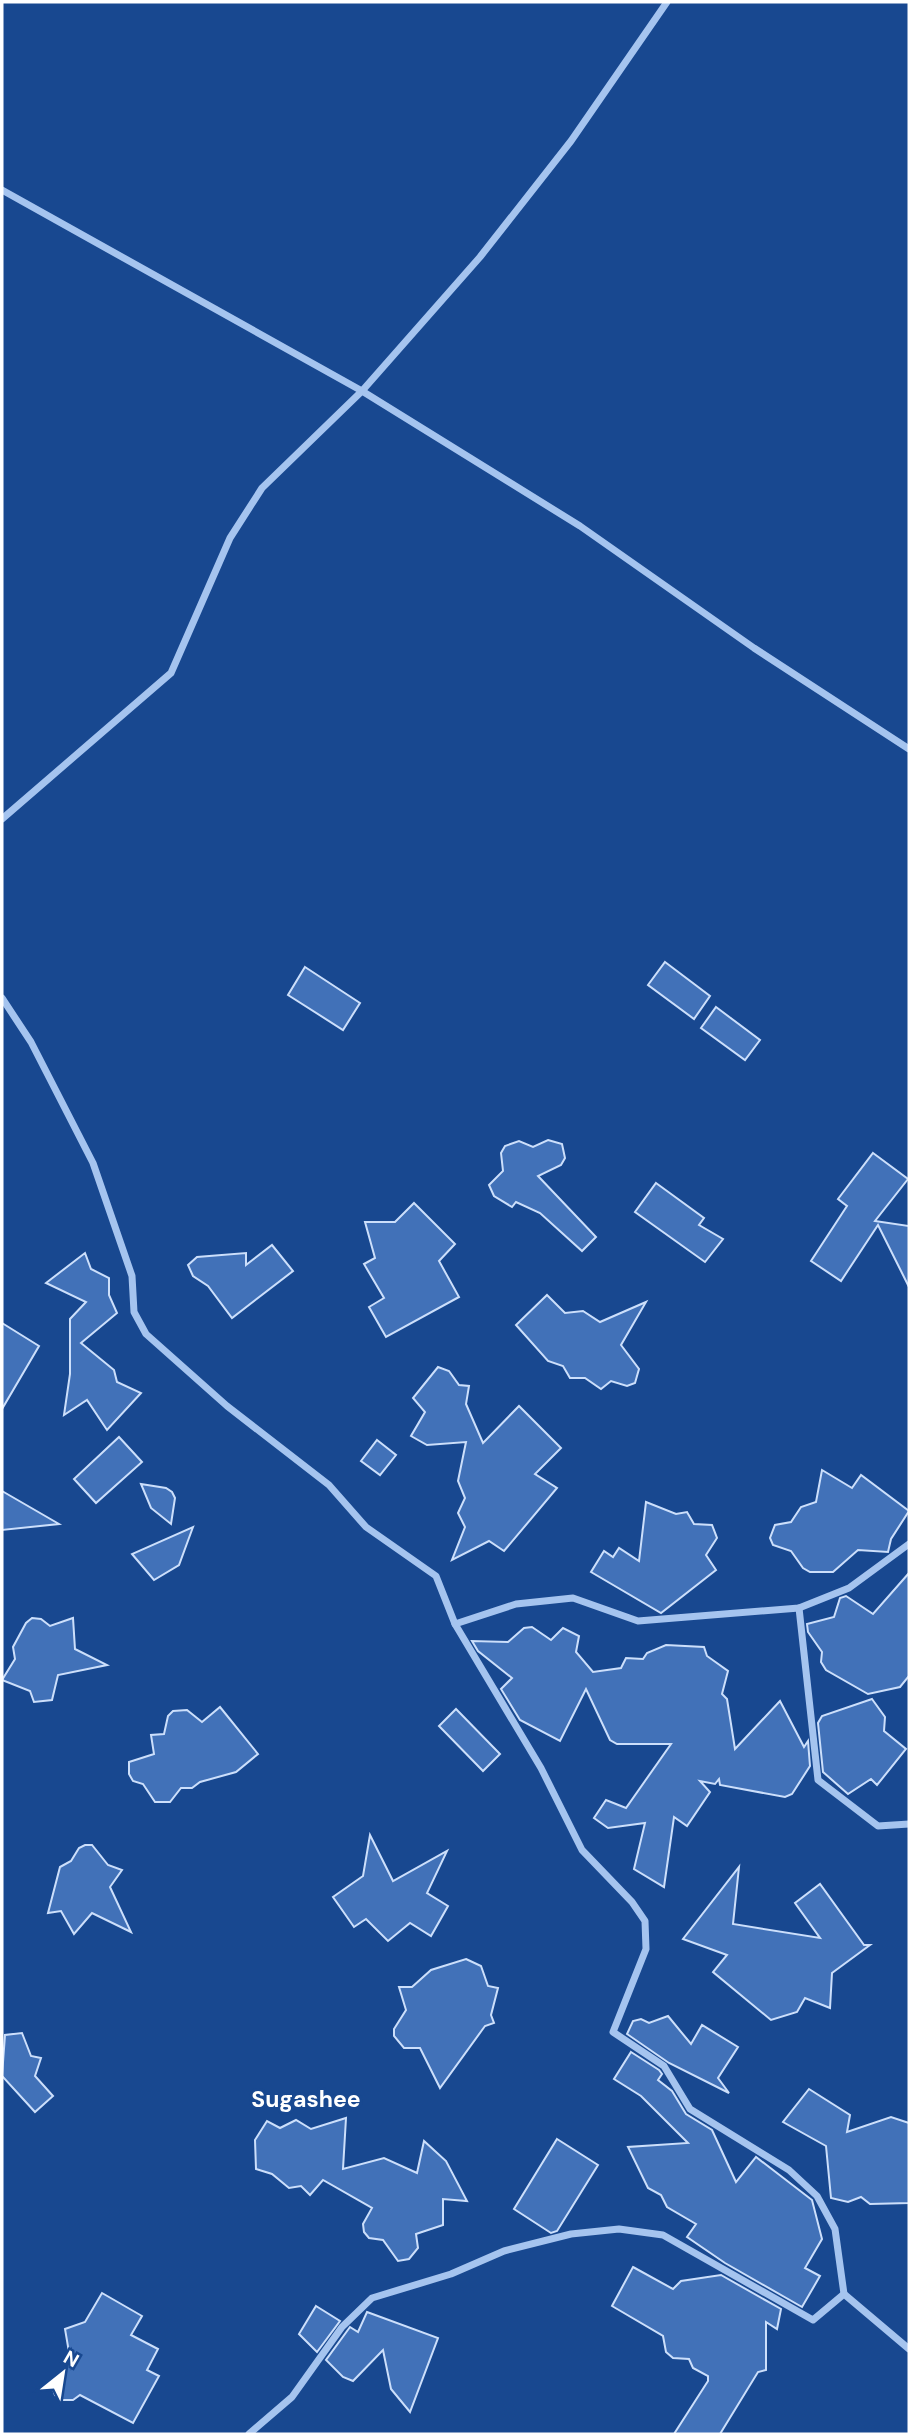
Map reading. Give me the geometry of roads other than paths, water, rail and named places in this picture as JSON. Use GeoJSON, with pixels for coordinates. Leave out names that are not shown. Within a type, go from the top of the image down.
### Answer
{"type":"FeatureCollection","features":[{"type":"Feature","properties":{"kind":"street"},"geometry":{"type":"LineString","coordinates":[[2,818],[171,673],[230,538],[262,488],[362,391],[480,257],[572,141],[667,2]]}},
{"type":"Feature","properties":{"kind":"street"},"geometry":{"type":"LineString","coordinates":[[2,190],[362,391],[580,526],[754,648],[909,749]]}},
{"type":"Feature","properties":{"kind":"street"},"geometry":{"type":"LineString","coordinates":[[2,998],[31,1042],[93,1163],[132,1276],[134,1312],[146,1334],[227,1406],[329,1485],[366,1527],[436,1576],[454,1624],[541,1768],[582,1850],[632,1902],[645,1921],[646,1949],[613,2032],[664,2066],[690,2109],[789,2170],[817,2196],[835,2229],[844,2294],[909,2349]]}},
{"type":"Feature","properties":{"kind":"street"},"geometry":{"type":"LineString","coordinates":[[454,1624],[516,1604],[573,1598],[638,1621],[799,1608],[849,1588],[909,1544]]}},
{"type":"Feature","properties":{"kind":"street"},"geometry":{"type":"LineString","coordinates":[[799,1608],[818,1780],[878,1826],[909,1824]]}},
{"type":"Feature","properties":{"kind":"street"},"geometry":{"type":"LineString","coordinates":[[249,2434],[292,2397],[342,2327],[372,2298],[450,2274],[504,2251],[571,2234],[619,2229],[663,2235],[813,2320],[844,2294]]}},
{"type":"Feature","properties":{"kind":"district","name":"Sugashee"},"geometry":{"type":"Point","coordinates":[306,2099]}}]}
